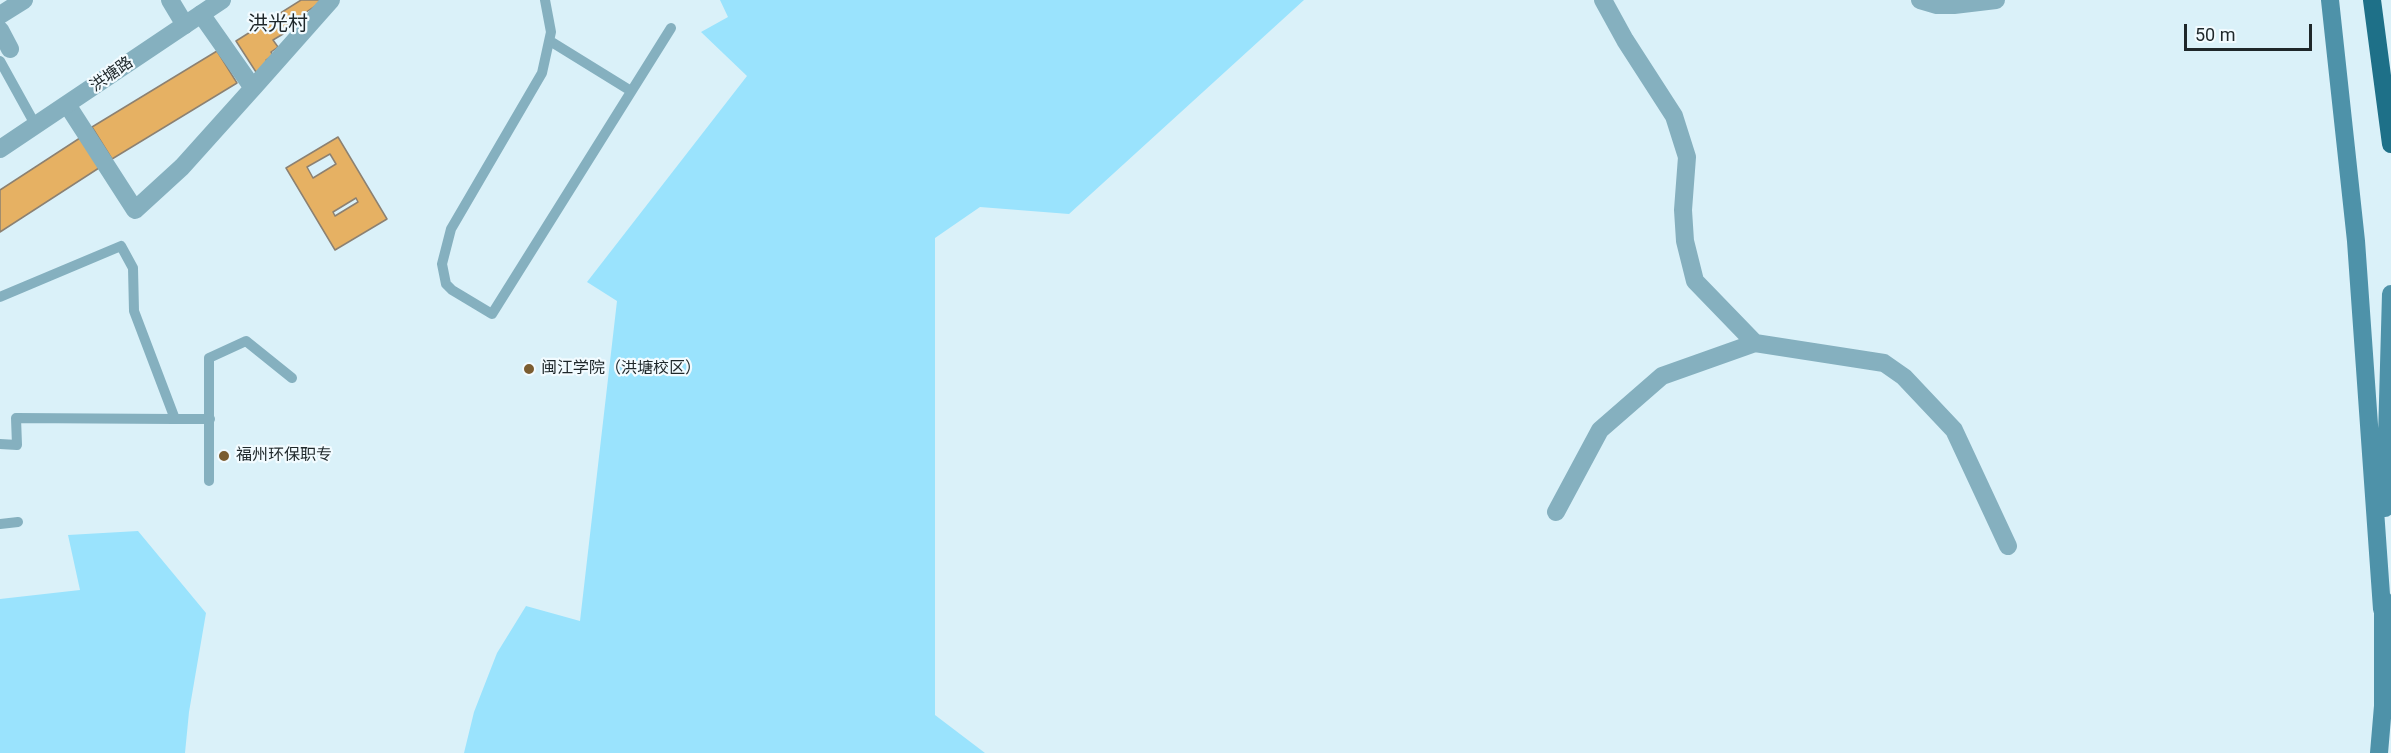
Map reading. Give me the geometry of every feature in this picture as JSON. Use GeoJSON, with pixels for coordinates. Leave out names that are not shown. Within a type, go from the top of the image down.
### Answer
{"type":"FeatureCollection","features":[{"type":"Feature","properties":{"kind":"highway"},"geometry":{"type":"LineString","coordinates":[[2372,0],[2391,144]]}},
{"type":"Feature","properties":{"kind":"main road"},"geometry":{"type":"LineString","coordinates":[[2330,0],[2356,241],[2382,609]]}},
{"type":"Feature","properties":{"kind":"main road"},"geometry":{"type":"LineString","coordinates":[[2379,753],[2384,706],[2382,609],[2391,294]]}},
{"type":"Feature","properties":{"kind":"street"},"geometry":{"type":"LineString","coordinates":[[0,15],[24,0]]}},
{"type":"Feature","properties":{"kind":"street"},"geometry":{"type":"LineString","coordinates":[[170,0],[185,24]]}},
{"type":"Feature","properties":{"kind":"street","name":"洪塘路"},"geometry":{"type":"LineString","coordinates":[[0,149],[68,106],[222,0]]}},
{"type":"Feature","properties":{"kind":"street"},"geometry":{"type":"LineString","coordinates":[[68,106],[135,210],[182,167],[331,0]]}},
{"type":"Feature","properties":{"kind":"street"},"geometry":{"type":"LineString","coordinates":[[1603,0],[1625,40],[1674,117],[1687,157],[1683,210],[1685,240],[1695,280],[1755,343]]}},
{"type":"Feature","properties":{"kind":"street"},"geometry":{"type":"LineString","coordinates":[[1920,0],[1937,5],[1996,0]]}},
{"type":"Feature","properties":{"kind":"street"},"geometry":{"type":"LineString","coordinates":[[201,14],[253,88]]}},
{"type":"Feature","properties":{"kind":"street"},"geometry":{"type":"LineString","coordinates":[[0,30],[5,55]]}},
{"type":"Feature","properties":{"kind":"street"},"geometry":{"type":"LineString","coordinates":[[1556,512],[1600,430],[1662,376],[1755,343],[1884,363],[1904,377],[1954,430],[2008,546]]}},
{"type":"Feature","properties":{"kind":"lane"},"geometry":{"type":"LineString","coordinates":[[544,0],[550,22],[550,41],[542,73],[450,229],[442,264],[446,284],[492,314],[671,28]]}},
{"type":"Feature","properties":{"kind":"lane"},"geometry":{"type":"LineString","coordinates":[[550,41],[631,91]]}},
{"type":"Feature","properties":{"kind":"lane"},"geometry":{"type":"LineString","coordinates":[[5,55],[36,126]]}},
{"type":"Feature","properties":{"kind":"lane"},"geometry":{"type":"LineString","coordinates":[[0,297],[121,246],[133,268],[134,311],[175,419]]}},
{"type":"Feature","properties":{"kind":"lane"},"geometry":{"type":"LineString","coordinates":[[209,481],[209,358],[246,340],[292,378]]}},
{"type":"Feature","properties":{"kind":"lane"},"geometry":{"type":"LineString","coordinates":[[0,444],[17,445],[16,418],[210,419]]}},
{"type":"Feature","properties":{"kind":"lane"},"geometry":{"type":"LineString","coordinates":[[0,524],[18,522]]}},
{"type":"Feature","properties":{"kind":"shaded area"},"geometry":{"type":"Polygon","coordinates":[[[720,0],[1304,0],[1069,214],[980,207],[935,238],[935,715],[985,753],[464,753],[474,712],[497,653],[526,606],[580,621],[617,301],[587,282],[747,76],[701,32],[728,17],[720,0]]]}},
{"type":"Feature","properties":{"kind":"shaded area"},"geometry":{"type":"Polygon","coordinates":[[[138,531],[206,613],[189,712],[185,753],[0,753],[0,599],[80,590],[68,535],[138,531]]]}},
{"type":"Feature","properties":{"kind":"building"},"geometry":{"type":"Polygon","coordinates":[[[301,0],[324,0],[280,30],[283,34],[273,40],[278,47],[266,60],[268,64],[256,72],[236,41],[301,0]]]}},
{"type":"Feature","properties":{"kind":"building"},"geometry":{"type":"Polygon","coordinates":[[[217,51],[237,83],[112,159],[92,127],[217,51]]]}},
{"type":"Feature","properties":{"kind":"building"},"geometry":{"type":"Polygon","coordinates":[[[83,136],[102,166],[0,232],[0,190],[83,136]]]}},
{"type":"Feature","properties":{"kind":"building"},"geometry":{"type":"Polygon","coordinates":[[[338,137],[387,219],[335,250],[286,168],[338,137]],[[330,154],[307,167],[313,178],[336,164],[330,154]],[[356,198],[333,212],[335,216],[358,202],[356,198]]]}},
{"type":"Feature","properties":{"kind":"place","name":"闽江学院（洪塘校区）"},"geometry":{"type":"Point","coordinates":[529,369]}},
{"type":"Feature","properties":{"kind":"place","name":"福州环保职专"},"geometry":{"type":"Point","coordinates":[224,456]}},
{"type":"Feature","properties":{"kind":"district","name":"洪光村"},"geometry":{"type":"Point","coordinates":[278,25]}}]}
